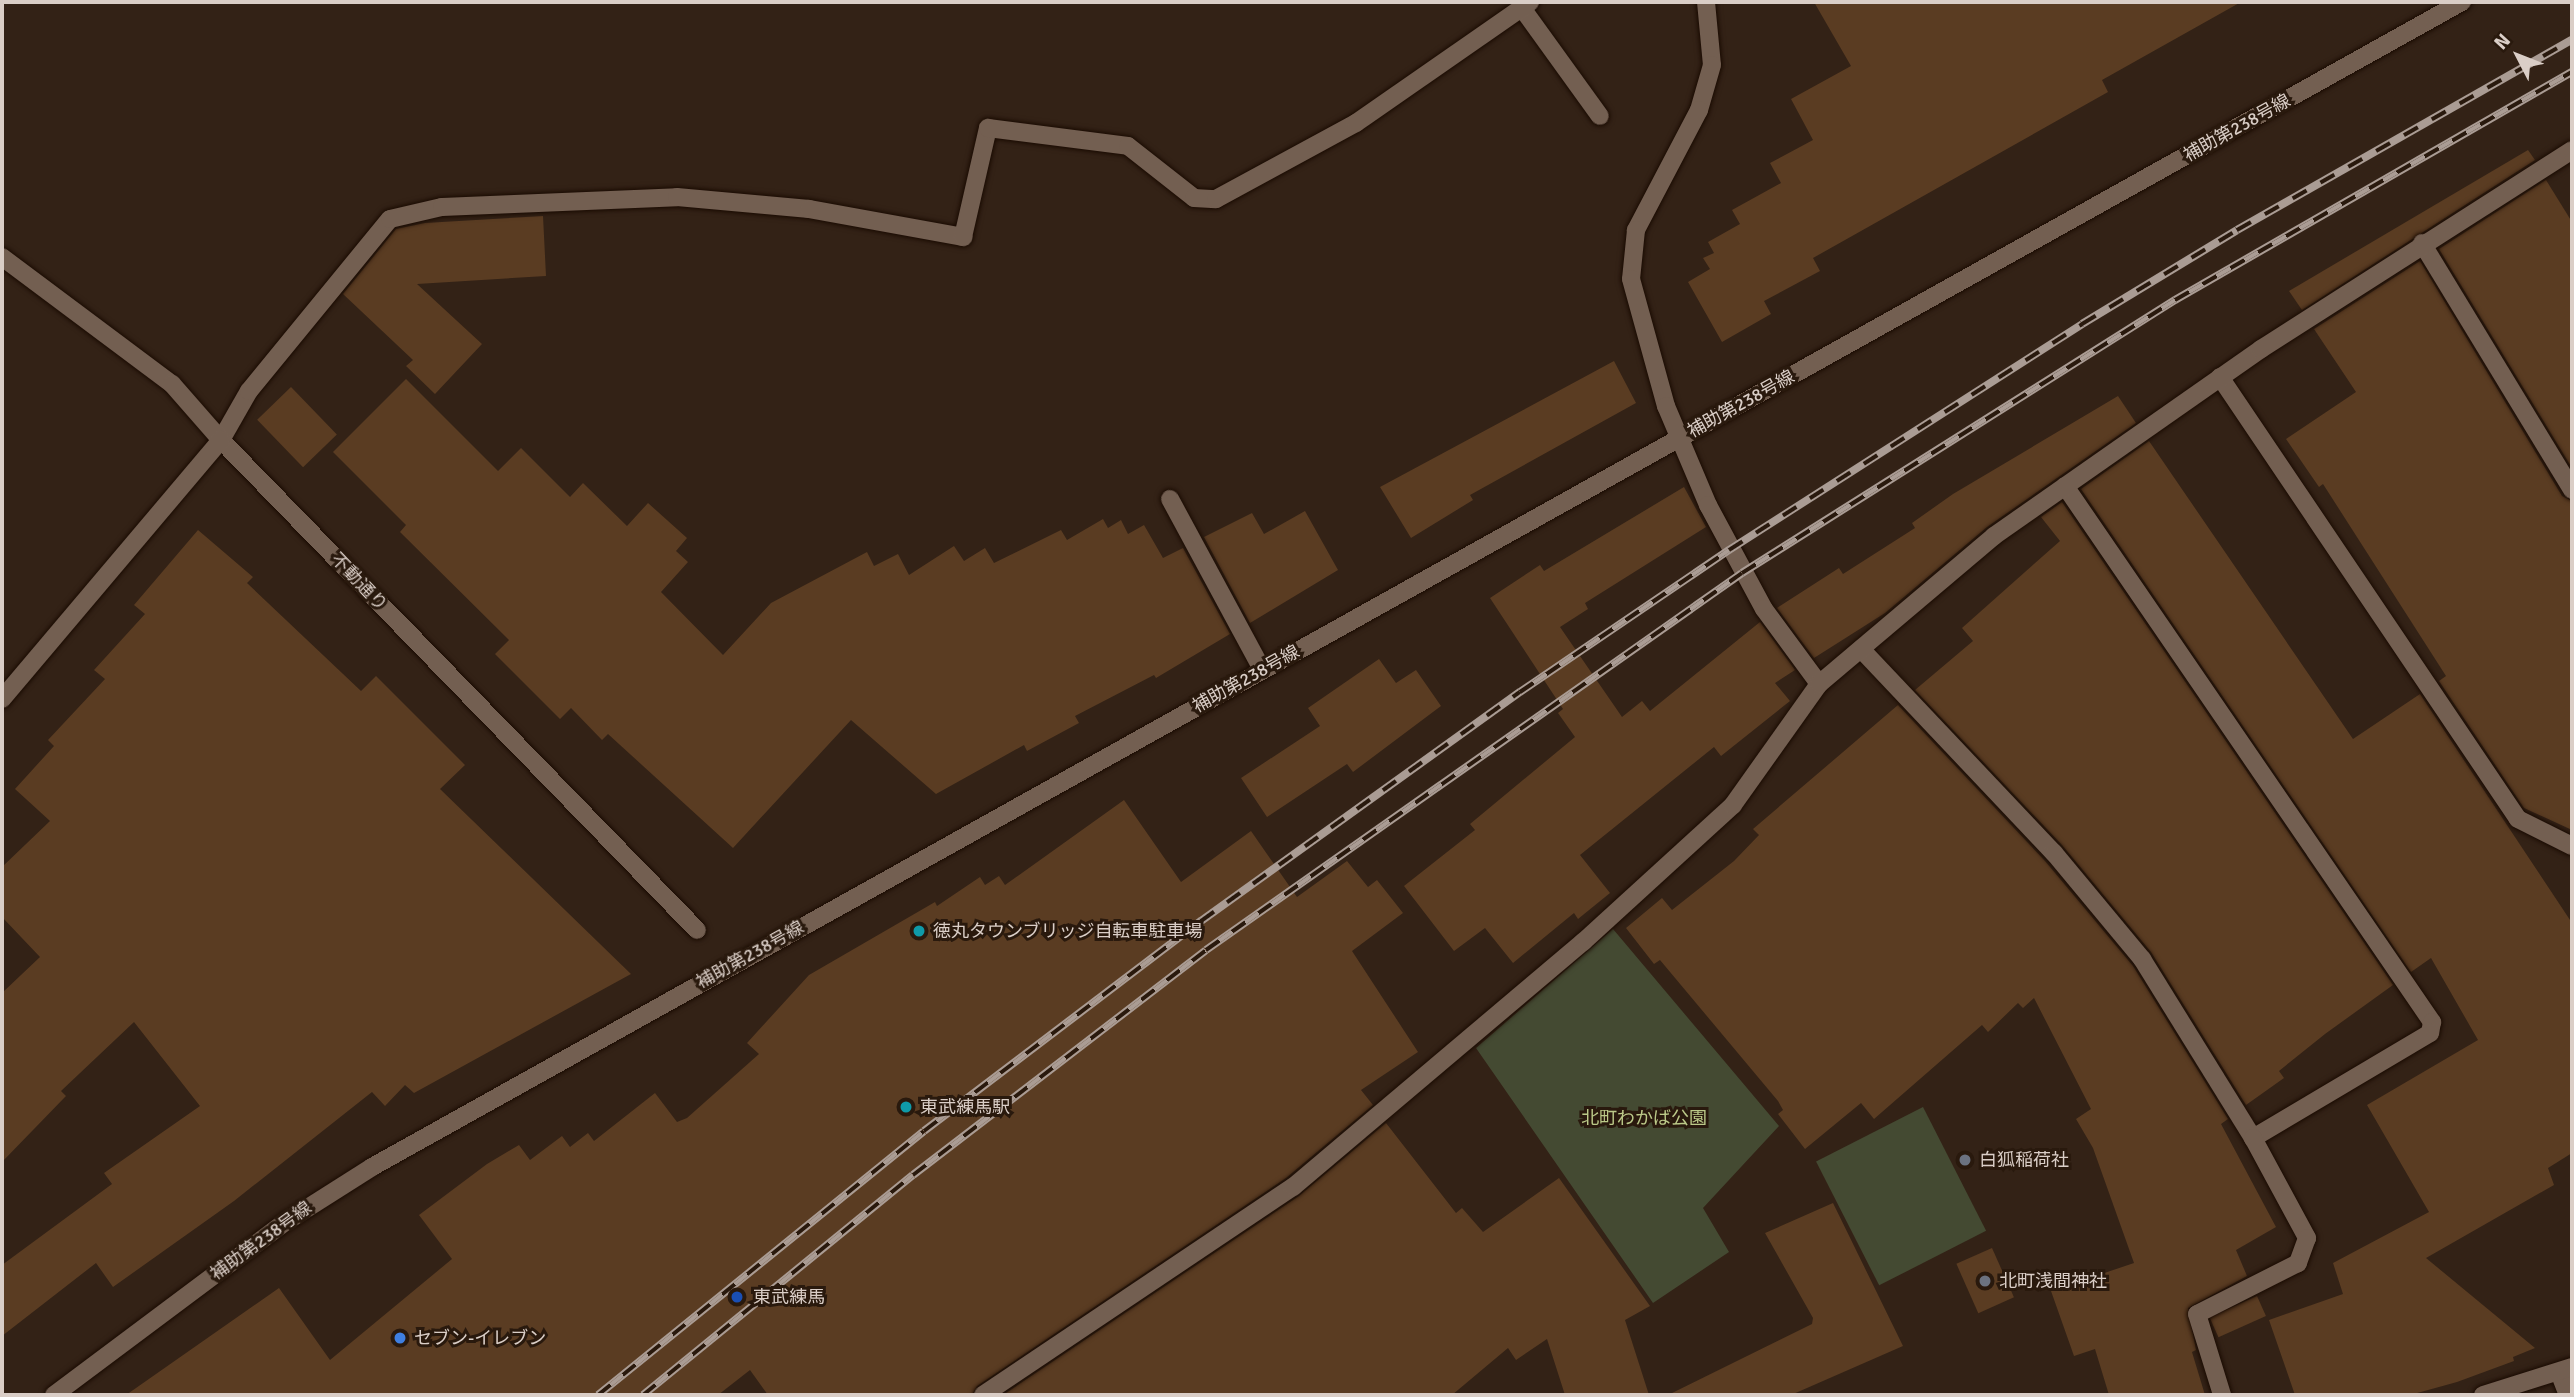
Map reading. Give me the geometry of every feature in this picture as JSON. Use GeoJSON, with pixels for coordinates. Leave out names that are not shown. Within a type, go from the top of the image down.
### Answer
{"type":"FeatureCollection","features":[{"type":"Feature","properties":{"kind":"street"},"geometry":{"type":"LineString","coordinates":[[1706,2],[1712,65],[1699,110],[1636,230],[1631,279],[1679,438],[1729,550],[1764,609],[1818,684]]}},
{"type":"Feature","properties":{"kind":"street","name":"補助第238号線"},"geometry":{"type":"LineString","coordinates":[[54,1395],[314,1203],[575,1053],[2462,2]]}},
{"type":"Feature","properties":{"kind":"street"},"geometry":{"type":"LineString","coordinates":[[2,699],[221,440],[249,391],[390,219],[442,207],[677,197],[809,209],[963,237],[988,128],[1129,146],[1194,198],[1216,199],[1356,123],[1526,5],[1600,116]]}},
{"type":"Feature","properties":{"kind":"street"},"geometry":{"type":"LineString","coordinates":[[983,1395],[1293,1187],[1583,942],[1733,805],[1818,684],[1994,536],[2220,377],[2422,243],[2572,150]]}},
{"type":"Feature","properties":{"kind":"street"},"geometry":{"type":"LineString","coordinates":[[2422,243],[2572,490]]}},
{"type":"Feature","properties":{"kind":"street","name":"不動通り"},"geometry":{"type":"LineString","coordinates":[[2,257],[172,384],[221,440],[697,929]]}},
{"type":"Feature","properties":{"kind":"street"},"geometry":{"type":"LineString","coordinates":[[2220,377],[2518,819],[2572,846]]}},
{"type":"Feature","properties":{"kind":"street"},"geometry":{"type":"LineString","coordinates":[[2065,486],[2432,1023],[2430,1033],[2253,1138]]}},
{"type":"Feature","properties":{"kind":"street"},"geometry":{"type":"LineString","coordinates":[[1170,499],[1262,669]]}},
{"type":"Feature","properties":{"kind":"street"},"geometry":{"type":"LineString","coordinates":[[1861,649],[2054,853],[2142,959],[2253,1138],[2307,1245],[2298,1263],[2197,1314],[2222,1395]]}},
{"type":"Feature","properties":{"kind":"street"},"geometry":{"type":"LineString","coordinates":[[2483,1395],[2566,1370],[2568,1395]]}},
{"type":"Feature","properties":{"kind":"green space","name":"北町わかば公園"},"geometry":{"type":"Polygon","coordinates":[[[1613,929],[1779,1126],[1703,1208],[1729,1252],[1653,1303],[1476,1048],[1613,929]]]}},
{"type":"Feature","properties":{"kind":"green space"},"geometry":{"type":"Polygon","coordinates":[[[1923,1107],[1986,1231],[1879,1285],[1816,1161],[1923,1107]]]}},
{"type":"Feature","properties":{"kind":"building"},"geometry":{"type":"Polygon","coordinates":[[[1814,2],[2241,2],[2102,80],[2108,92],[1813,258],[1820,271],[1764,301],[1771,314],[1722,342],[1688,282],[1710,269],[1703,258],[1714,253],[1708,242],[1740,224],[1732,210],[1781,183],[1770,163],[1813,140],[1791,99],[1851,66],[1814,2]]]}},
{"type":"Feature","properties":{"kind":"building"},"geometry":{"type":"Polygon","coordinates":[[[2528,150],[2535,160],[2302,310],[2289,291],[2528,150]]]}},
{"type":"Feature","properties":{"kind":"building"},"geometry":{"type":"Polygon","coordinates":[[[2546,180],[2572,222],[2572,468],[2439,249],[2546,180]]]}},
{"type":"Feature","properties":{"kind":"building"},"geometry":{"type":"Polygon","coordinates":[[[543,216],[546,276],[417,284],[482,344],[435,394],[406,366],[413,360],[343,294],[396,229],[425,223],[543,216]]]}},
{"type":"Feature","properties":{"kind":"building"},"geometry":{"type":"Polygon","coordinates":[[[2420,261],[2562,496],[2572,501],[2572,830],[2524,808],[2439,681],[2446,676],[2323,484],[2319,487],[2286,439],[2356,392],[2314,329],[2420,261]]]}},
{"type":"Feature","properties":{"kind":"building"},"geometry":{"type":"Polygon","coordinates":[[[1614,361],[1636,403],[1470,495],[1473,500],[1411,538],[1380,487],[1614,361]]]}},
{"type":"Feature","properties":{"kind":"building"},"geometry":{"type":"Polygon","coordinates":[[[406,379],[498,471],[521,448],[570,497],[583,483],[627,526],[648,503],[687,538],[676,551],[688,562],[661,592],[723,655],[771,603],[867,552],[874,566],[898,554],[909,575],[954,546],[964,561],[985,548],[994,563],[1061,530],[1067,540],[1103,519],[1108,528],[1121,520],[1128,534],[1144,525],[1163,558],[1183,548],[1230,634],[1156,678],[1154,675],[1075,716],[1079,723],[1027,751],[1024,745],[936,794],[851,720],[733,848],[608,734],[602,740],[571,708],[560,719],[495,654],[509,640],[400,532],[406,525],[333,452],[406,379]]]}},
{"type":"Feature","properties":{"kind":"building"},"geometry":{"type":"Polygon","coordinates":[[[291,387],[337,434],[303,467],[257,420],[291,387]]]}},
{"type":"Feature","properties":{"kind":"building"},"geometry":{"type":"Polygon","coordinates":[[[2118,396],[2136,423],[1987,527],[1885,613],[1814,658],[1777,608],[1839,568],[1843,574],[1915,528],[1912,523],[1953,494],[2118,396]]]}},
{"type":"Feature","properties":{"kind":"building"},"geometry":{"type":"Polygon","coordinates":[[[2149,441],[2353,739],[2420,694],[2572,923],[2572,1153],[2548,1168],[2554,1185],[2426,1258],[2535,1348],[2513,1357],[2514,1361],[2457,1382],[2410,1395],[2295,1395],[2269,1320],[2343,1294],[2333,1263],[2429,1212],[2367,1105],[2478,1040],[2431,958],[2411,972],[2081,489],[2149,441]]]}},
{"type":"Feature","properties":{"kind":"building"},"geometry":{"type":"Polygon","coordinates":[[[1684,487],[1706,527],[1585,603],[1588,609],[1560,627],[1622,717],[1642,701],[1650,711],[1760,622],[1795,670],[1775,683],[1790,701],[1721,756],[1714,747],[1580,855],[1610,893],[1578,919],[1574,913],[1513,963],[1485,928],[1454,951],[1404,886],[1475,830],[1470,824],[1575,737],[1558,713],[1563,709],[1490,598],[1540,565],[1544,571],[1684,487]]]}},
{"type":"Feature","properties":{"kind":"building"},"geometry":{"type":"Polygon","coordinates":[[[2062,502],[2393,985],[2279,1071],[2284,1078],[2246,1105],[2151,952],[2062,845],[1915,690],[1973,641],[1962,628],[2060,541],[2041,517],[2062,502]]]}},
{"type":"Feature","properties":{"kind":"building"},"geometry":{"type":"Polygon","coordinates":[[[1305,511],[1338,570],[1250,623],[1204,537],[1252,513],[1264,534],[1305,511]]]}},
{"type":"Feature","properties":{"kind":"building"},"geometry":{"type":"Polygon","coordinates":[[[198,530],[253,577],[247,583],[361,691],[376,676],[465,765],[440,789],[631,974],[414,1093],[405,1085],[385,1106],[372,1092],[234,1201],[113,1287],[96,1263],[2,1336],[2,1265],[112,1184],[104,1173],[200,1106],[134,1022],[61,1091],[66,1096],[2,1162],[2,993],[40,957],[2,917],[2,867],[50,821],[15,789],[54,746],[48,740],[105,679],[94,670],[145,614],[134,605],[198,530]]]}},
{"type":"Feature","properties":{"kind":"building"},"geometry":{"type":"Polygon","coordinates":[[[1379,659],[1396,683],[1416,670],[1441,706],[1353,772],[1347,764],[1267,817],[1241,778],[1320,726],[1308,708],[1379,659]]]}},
{"type":"Feature","properties":{"kind":"building"},"geometry":{"type":"Polygon","coordinates":[[[1898,705],[2045,861],[2133,966],[2228,1119],[2221,1124],[2276,1227],[2236,1250],[2247,1276],[2188,1308],[2196,1350],[2192,1352],[2205,1395],[2109,1395],[2095,1349],[2074,1356],[2051,1291],[2134,1263],[2093,1148],[2076,1119],[2091,1109],[2034,998],[2023,1008],[2018,1003],[1988,1032],[1982,1025],[1874,1119],[1861,1103],[1805,1149],[1778,1114],[1783,1110],[1778,1101],[1660,960],[1654,964],[1626,928],[1662,898],[1672,910],[1734,861],[1759,835],[1753,829],[1898,705]]]}},
{"type":"Feature","properties":{"kind":"building"},"geometry":{"type":"Polygon","coordinates":[[[1124,800],[1181,882],[1251,831],[1297,897],[1347,861],[1368,887],[1377,880],[1403,913],[1352,951],[1418,1052],[1361,1090],[1373,1105],[1286,1178],[977,1386],[972,1395],[768,1395],[750,1370],[718,1395],[126,1395],[279,1288],[330,1360],[452,1259],[419,1215],[487,1164],[519,1145],[530,1160],[562,1136],[570,1147],[588,1133],[594,1141],[655,1093],[677,1122],[687,1118],[759,1054],[747,1043],[809,975],[935,902],[937,906],[980,877],[985,885],[999,876],[1005,885],[1124,800]]]}},
{"type":"Feature","properties":{"kind":"building"},"geometry":{"type":"Polygon","coordinates":[[[1386,1123],[1456,1213],[1462,1208],[1483,1232],[1559,1178],[1650,1306],[1625,1320],[1649,1395],[1565,1395],[1547,1339],[1516,1360],[1508,1348],[1452,1395],[1003,1395],[1299,1196],[1386,1123]]]}},
{"type":"Feature","properties":{"kind":"building"},"geometry":{"type":"Polygon","coordinates":[[[1833,1203],[1903,1346],[1791,1395],[1668,1395],[1812,1324],[1813,1318],[1765,1233],[1833,1203]]]}},
{"type":"Feature","properties":{"kind":"building","name":"北町浅間神社"},"geometry":{"type":"Polygon","coordinates":[[[1992,1248],[2014,1297],[1978,1313],[1956,1264],[1992,1248]]]}},
{"type":"Feature","properties":{"kind":"building"},"geometry":{"type":"Polygon","coordinates":[[[2257,1296],[2266,1316],[2218,1337],[2209,1317],[2257,1296]]]}},
{"type":"Feature","properties":{"kind":"railway"},"geometry":{"type":"LineString","coordinates":[[598,1395],[924,1131],[1201,921],[1520,692],[1729,550],[2082,324],[2237,230],[2572,40]]}},
{"type":"Feature","properties":{"kind":"railway"},"geometry":{"type":"LineString","coordinates":[[643,1395],[913,1175],[1206,950],[1742,573],[2175,300],[2572,72]]}},
{"type":"Feature","properties":{"kind":"place","name":"徳丸タウンブリッジ自転車駐車場"},"geometry":{"type":"Point","coordinates":[919,931]}},
{"type":"Feature","properties":{"kind":"place","name":"東武練馬駅"},"geometry":{"type":"Point","coordinates":[906,1107]}},
{"type":"Feature","properties":{"kind":"place","name":"白狐稲荷社"},"geometry":{"type":"Point","coordinates":[1965,1160]}},
{"type":"Feature","properties":{"kind":"place","name":"北町浅間神社"},"geometry":{"type":"Point","coordinates":[1985,1281]}},
{"type":"Feature","properties":{"kind":"place","name":"東武練馬"},"geometry":{"type":"Point","coordinates":[737,1297]}},
{"type":"Feature","properties":{"kind":"place","name":"セブン-イレブン"},"geometry":{"type":"Point","coordinates":[400,1338]}}]}
